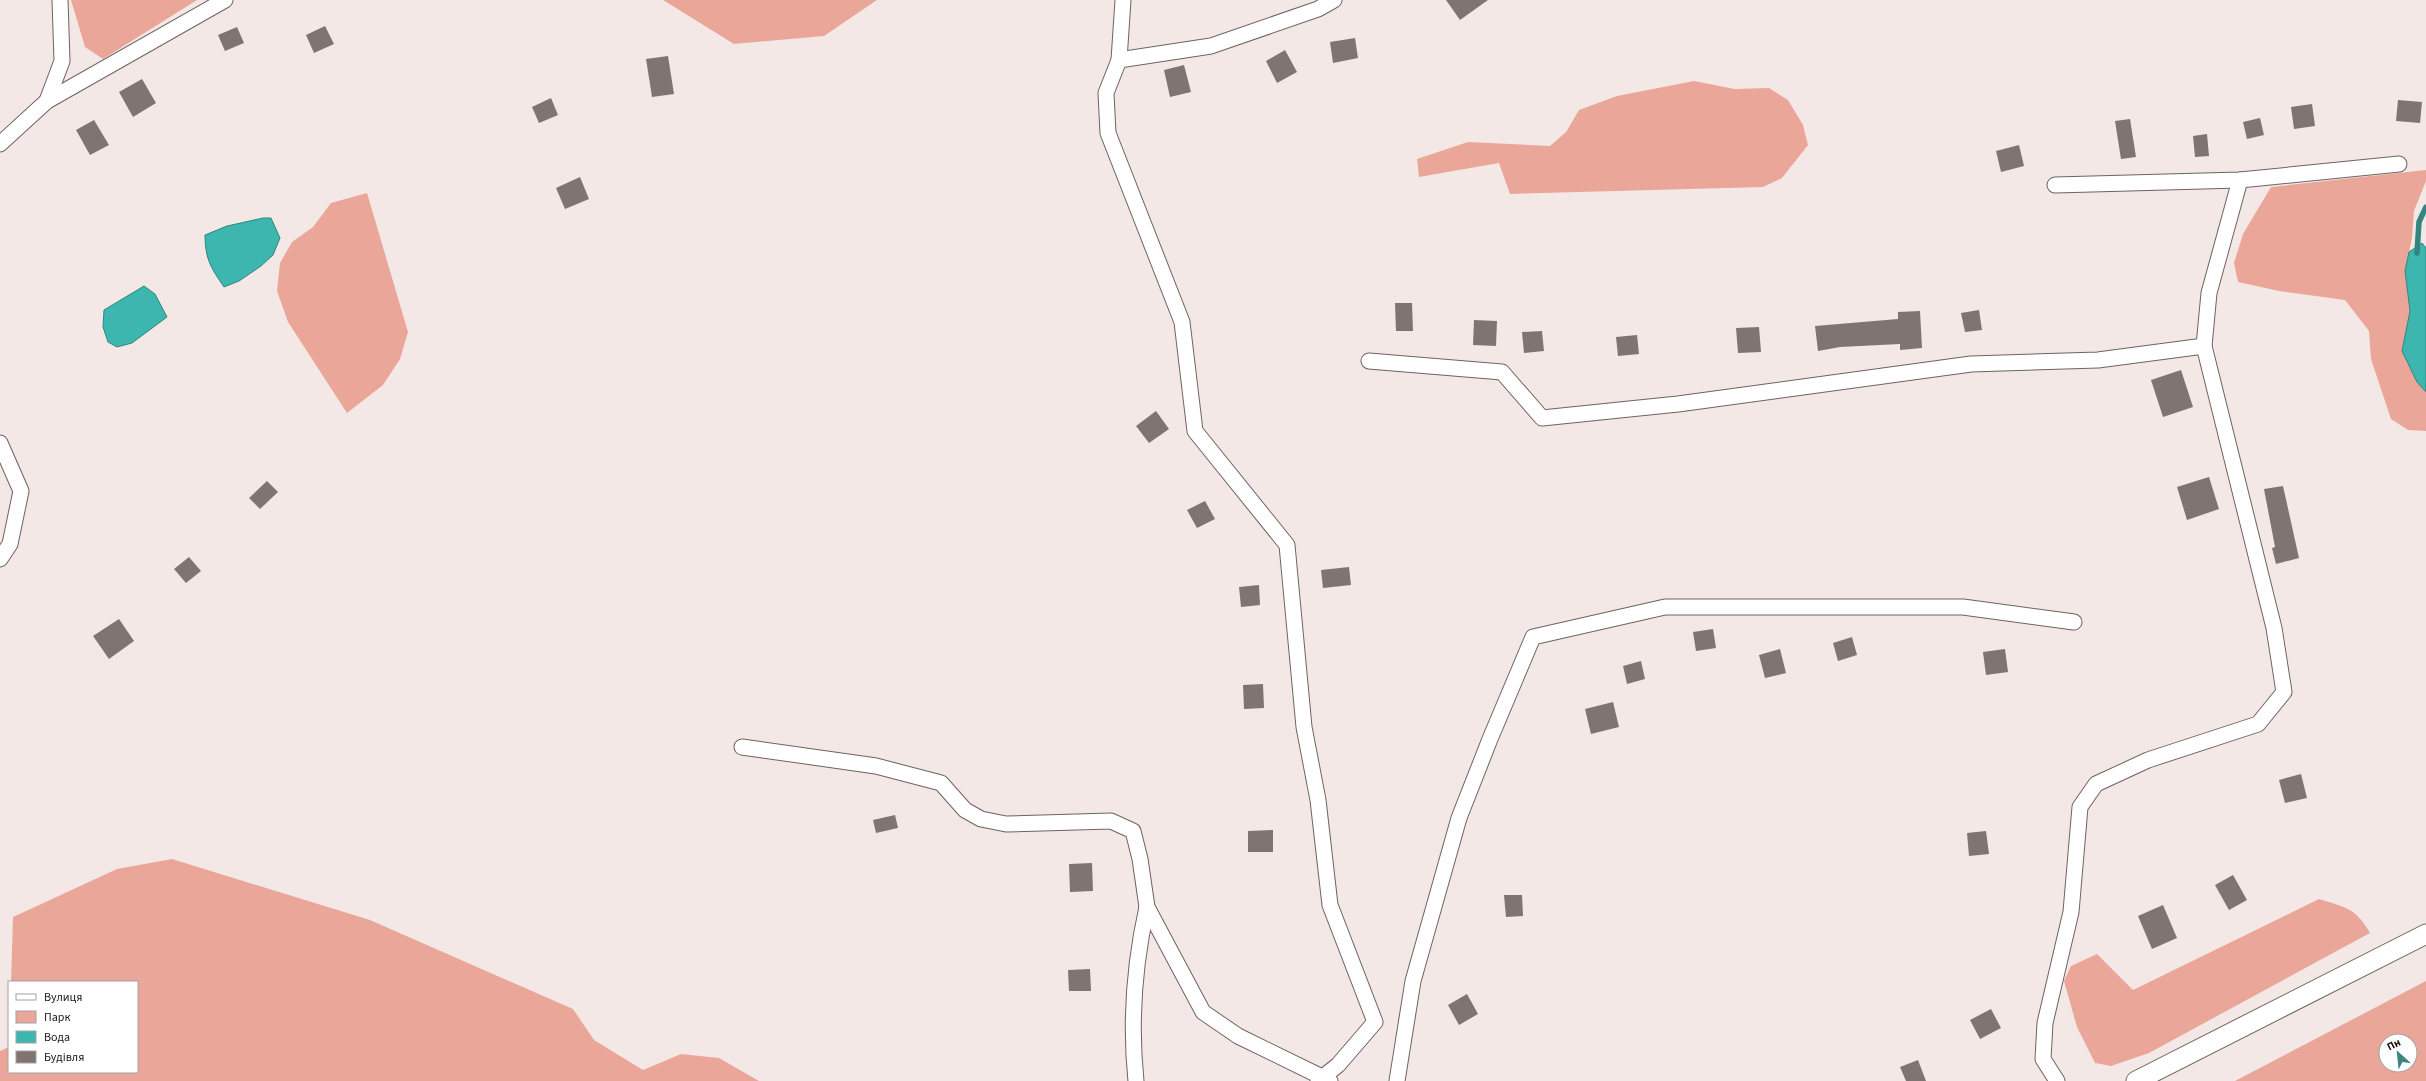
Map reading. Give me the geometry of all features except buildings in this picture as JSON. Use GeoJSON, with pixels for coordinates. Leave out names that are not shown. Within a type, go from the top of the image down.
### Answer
{"type":"FeatureCollection","features":[{"type":"Feature","properties":{"kind":"street"},"geometry":{"type":"LineString","coordinates":[[47,101],[62,61],[60,0]]}},
{"type":"Feature","properties":{"kind":"street"},"geometry":{"type":"LineString","coordinates":[[0,144],[47,101],[224,0]]}},
{"type":"Feature","properties":{"kind":"street"},"geometry":{"type":"LineString","coordinates":[[742,747],[876,766],[941,783],[965,810],[981,819],[1006,824],[1112,821],[1133,831],[1140,859],[1147,907],[1203,1012],[1238,1036],[1324,1080],[1375,1022],[1330,905],[1318,800],[1304,727],[1287,544],[1195,431],[1182,322],[1108,133],[1106,93],[1119,60],[1123,0]]}},
{"type":"Feature","properties":{"kind":"street"},"geometry":{"type":"LineString","coordinates":[[1119,60],[1211,46],[1318,9],[1334,0]]}},
{"type":"Feature","properties":{"kind":"street"},"geometry":{"type":"LineString","coordinates":[[2055,185],[2240,180],[2399,164]]}},
{"type":"Feature","properties":{"kind":"street"},"geometry":{"type":"LineString","coordinates":[[2057,1081],[2043,1059],[2045,1023],[2071,912],[2080,807],[2096,784],[2148,760],[2258,724],[2284,692],[2274,628],[2204,346],[2209,293],[2240,180]]}},
{"type":"Feature","properties":{"kind":"street"},"geometry":{"type":"LineString","coordinates":[[1369,362],[1502,372],[1542,418],[1678,404],[1970,364],[2098,360],[2204,346]]}},
{"type":"Feature","properties":{"kind":"street"},"geometry":{"type":"LineString","coordinates":[[0,443],[21,491],[10,544],[0,559]]}},
{"type":"Feature","properties":{"kind":"street"},"geometry":{"type":"LineString","coordinates":[[1397,1081],[1413,981],[1460,818],[1490,739],[1533,637],[1664,607],[1963,607],[2074,622]]}},
{"type":"Feature","properties":{"kind":"street"},"geometry":{"type":"LineString","coordinates":[[1136,1081],[1134,1013],[1136,959],[1147,907]]}},
{"type":"Feature","properties":{"kind":"street"},"geometry":{"type":"LineString","coordinates":[[2136,1081],[2426,934]]}},
{"type":"Feature","properties":{"kind":"green space"},"geometry":{"type":"Polygon","coordinates":[[[71,0],[197,0],[103,59],[85,47],[71,0]]]}},
{"type":"Feature","properties":{"kind":"green space"},"geometry":{"type":"Polygon","coordinates":[[[663,0],[877,0],[824,36],[734,44],[663,0]]]}},
{"type":"Feature","properties":{"kind":"green space"},"geometry":{"type":"Polygon","coordinates":[[[1694,81],[1735,89],[1769,88],[1788,100],[1803,125],[1808,145],[1782,178],[1763,187],[1510,194],[1499,163],[1419,177],[1417,159],[1468,142],[1550,146],[1566,132],[1579,110],[1617,96],[1694,81]]]}},
{"type":"Feature","properties":{"kind":"green space"},"geometry":{"type":"Polygon","coordinates":[[[2426,170],[2426,181],[2414,211],[2412,238],[2405,271],[2410,311],[2402,351],[2417,381],[2426,392],[2426,431],[2408,430],[2391,419],[2371,359],[2369,331],[2345,300],[2279,291],[2238,282],[2234,263],[2243,234],[2271,187],[2426,170]]]}},
{"type":"Feature","properties":{"kind":"green space"},"geometry":{"type":"Polygon","coordinates":[[[367,193],[408,332],[400,359],[383,385],[347,413],[288,322],[277,291],[280,263],[292,242],[313,227],[331,203],[367,193]]]}},
{"type":"Feature","properties":{"kind":"green space"},"geometry":{"type":"Polygon","coordinates":[[[172,859],[370,920],[573,1009],[594,1040],[643,1070],[681,1054],[719,1058],[759,1081],[0,1081],[0,1051],[8,1047],[8,1073],[138,1073],[138,981],[11,981],[13,917],[117,869],[172,859]]]}},
{"type":"Feature","properties":{"kind":"green space"},"geometry":{"type":"Polygon","coordinates":[[[2319,899],[2336,904],[2355,913],[2370,933],[2149,1053],[2111,1066],[2095,1063],[2077,1027],[2064,981],[2071,966],[2097,954],[2133,990],[2319,899]]]}},
{"type":"Feature","properties":{"kind":"green space"},"geometry":{"type":"Polygon","coordinates":[[[2426,981],[2426,1081],[2235,1081],[2426,981]]]}},
{"type":"Feature","properties":{"kind":"water"},"geometry":{"type":"Polygon","coordinates":[[[263,218],[271,218],[280,238],[273,255],[261,266],[239,281],[224,287],[210,263],[206,251],[205,235],[227,226],[263,218]]]}},
{"type":"Feature","properties":{"kind":"water"},"geometry":{"type":"Polygon","coordinates":[[[2422,243],[2426,248],[2426,392],[2417,382],[2402,351],[2410,311],[2405,271],[2409,252],[2422,243]]]}},
{"type":"Feature","properties":{"kind":"water"},"geometry":{"type":"Polygon","coordinates":[[[144,286],[155,294],[167,317],[132,343],[117,347],[108,342],[103,327],[104,310],[144,286]]]}},
{"type":"Feature","properties":{"kind":"waterway"},"geometry":{"type":"LineString","coordinates":[[2417,253],[2419,222],[2426,207]]}}]}
